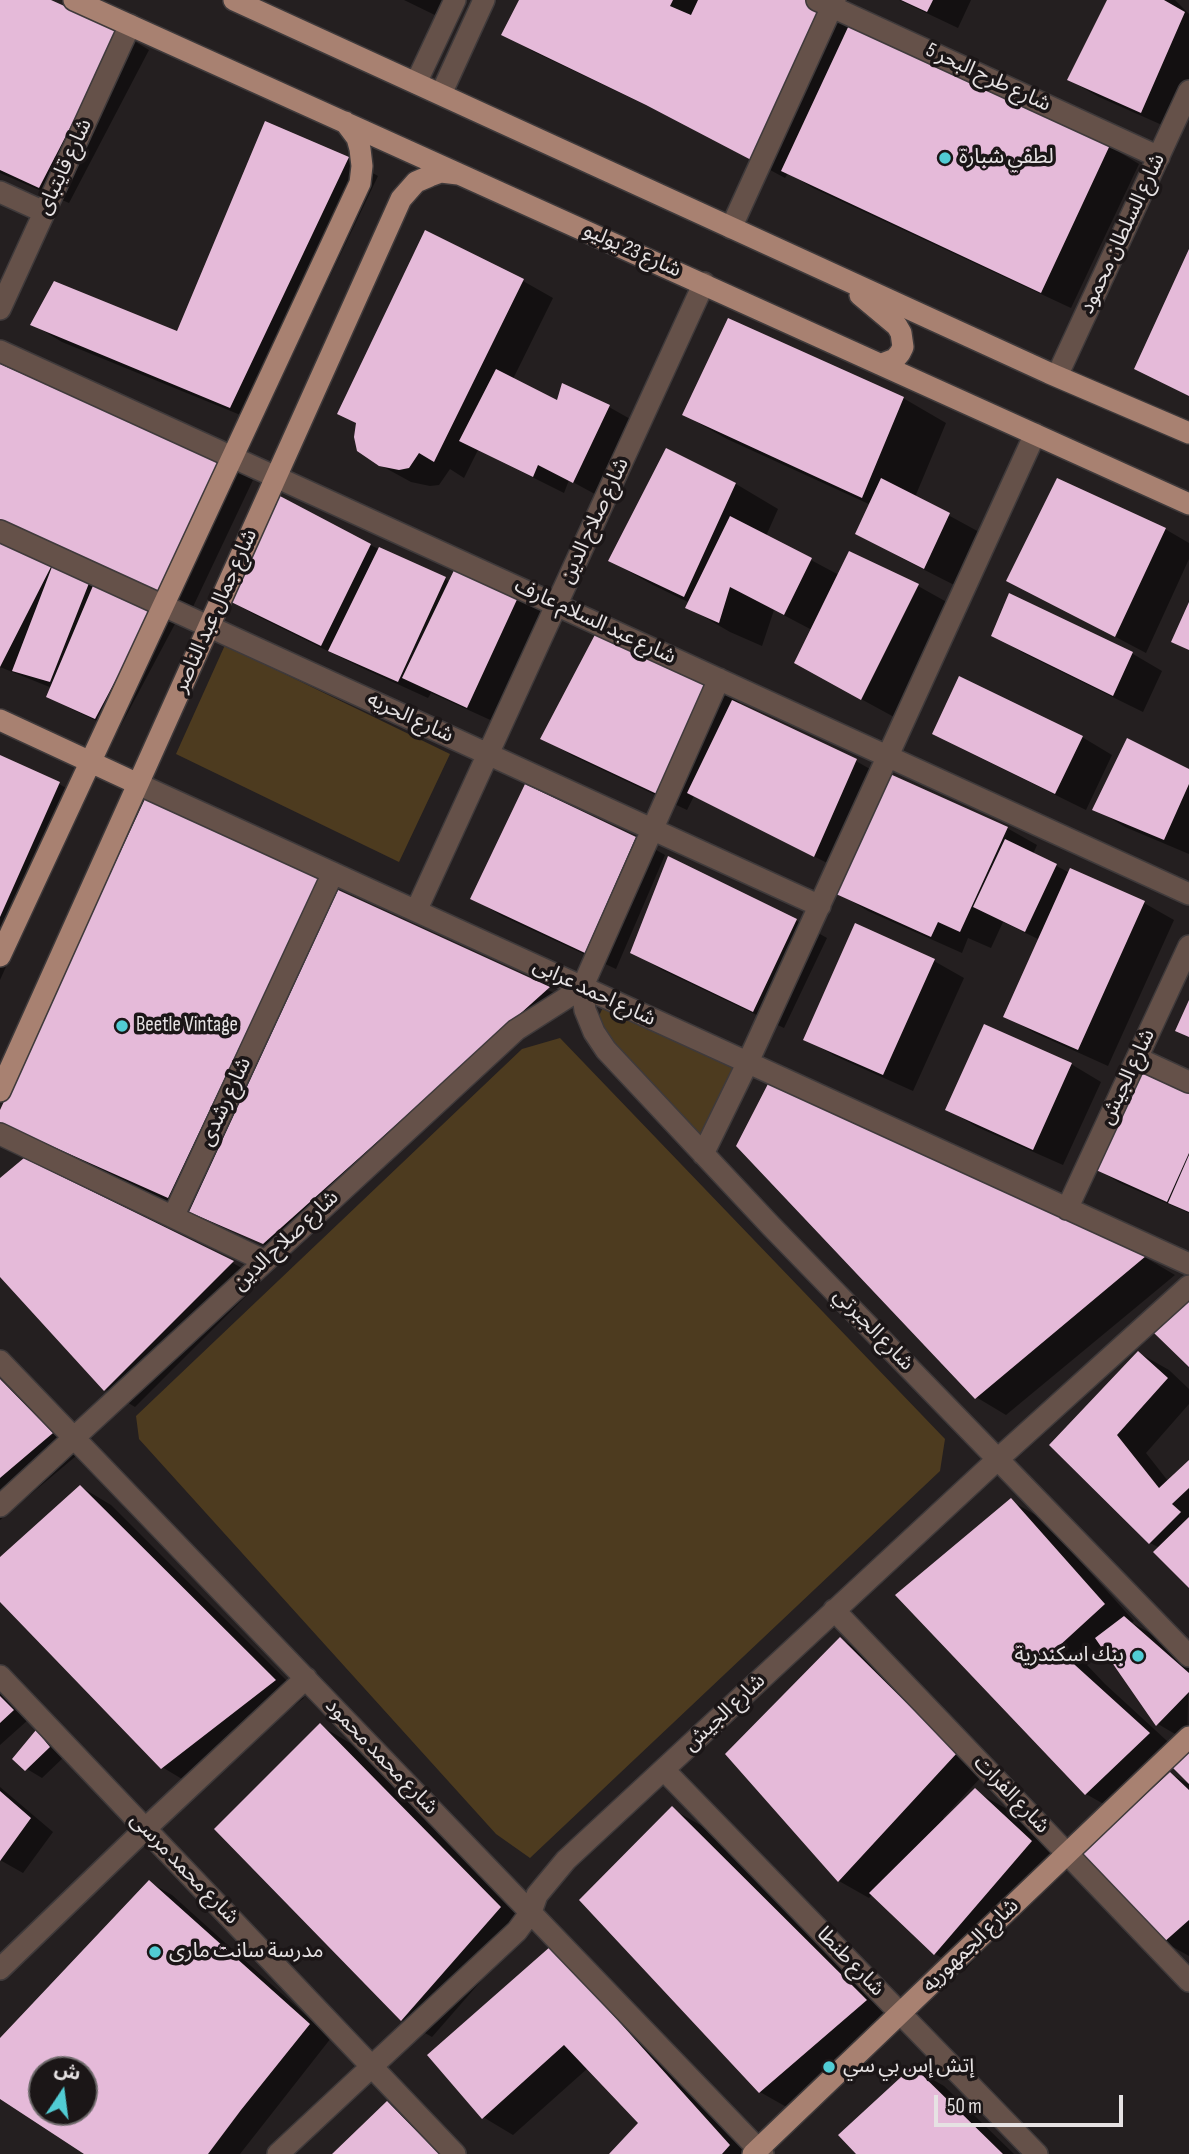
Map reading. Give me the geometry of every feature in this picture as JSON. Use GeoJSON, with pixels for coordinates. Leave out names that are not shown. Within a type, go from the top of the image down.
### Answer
{"type":"FeatureCollection","features":[{"type":"Feature","properties":{"kind":"main road","name":"شارع 23 يوليو"},"geometry":{"type":"LineString","coordinates":[[74,0],[1189,504]]}},
{"type":"Feature","properties":{"kind":"main road"},"geometry":{"type":"LineString","coordinates":[[234,0],[842,279],[1189,433]]}},
{"type":"Feature","properties":{"kind":"main road"},"geometry":{"type":"LineString","coordinates":[[0,956],[360,183],[360,149],[351,129],[343,121]]}},
{"type":"Feature","properties":{"kind":"main road","name":"شارع جمال عبد الناصر"},"geometry":{"type":"LineString","coordinates":[[0,1091],[401,199],[416,182],[429,176],[441,172],[466,176]]}},
{"type":"Feature","properties":{"kind":"main road"},"geometry":{"type":"LineString","coordinates":[[842,279],[901,333],[903,347],[900,353],[895,359],[882,364]]}},
{"type":"Feature","properties":{"kind":"main road","name":"شارع احمد عرابى"},"geometry":{"type":"LineString","coordinates":[[0,720],[138,784]]}},
{"type":"Feature","properties":{"kind":"main road","name":"شارع الجمهوريه"},"geometry":{"type":"LineString","coordinates":[[758,2152],[1189,1737]]}},
{"type":"Feature","properties":{"kind":"street"},"geometry":{"type":"LineString","coordinates":[[415,83],[455,0]]}},
{"type":"Feature","properties":{"kind":"street"},"geometry":{"type":"LineString","coordinates":[[440,94],[484,0]]}},
{"type":"Feature","properties":{"kind":"street"},"geometry":{"type":"LineString","coordinates":[[731,228],[828,2]]}},
{"type":"Feature","properties":{"kind":"street","name":"شارع طرح البحر 5"},"geometry":{"type":"LineString","coordinates":[[828,2],[1158,157]]}},
{"type":"Feature","properties":{"kind":"street","name":"شارع قايتباى"},"geometry":{"type":"LineString","coordinates":[[0,309],[130,25]]}},
{"type":"Feature","properties":{"kind":"street","name":"شارع السلطان محمود"},"geometry":{"type":"LineString","coordinates":[[1057,376],[1189,91]]}},
{"type":"Feature","properties":{"kind":"street"},"geometry":{"type":"LineString","coordinates":[[0,192],[44,212]]}},
{"type":"Feature","properties":{"kind":"street","name":"شارع صلاح الدين"},"geometry":{"type":"LineString","coordinates":[[416,911],[704,283]]}},
{"type":"Feature","properties":{"kind":"street","name":"شارع عبد السلام عارف"},"geometry":{"type":"LineString","coordinates":[[0,351],[1189,894]]}},
{"type":"Feature","properties":{"kind":"street"},"geometry":{"type":"LineString","coordinates":[[703,1154],[747,1064],[1034,434]]}},
{"type":"Feature","properties":{"kind":"street","name":"شارع الحريه"},"geometry":{"type":"LineString","coordinates":[[0,531],[820,905]]}},
{"type":"Feature","properties":{"kind":"street"},"geometry":{"type":"LineString","coordinates":[[582,988],[719,679]]}},
{"type":"Feature","properties":{"kind":"street","name":"شارع احمد عرابى"},"geometry":{"type":"LineString","coordinates":[[138,784],[1189,1264]]}},
{"type":"Feature","properties":{"kind":"street","name":"شارع رشدى"},"geometry":{"type":"LineString","coordinates":[[173,1217],[333,873]]}},
{"type":"Feature","properties":{"kind":"street","name":"شارع الجيش"},"geometry":{"type":"LineString","coordinates":[[1067,1209],[1189,946]]}},
{"type":"Feature","properties":{"kind":"street","name":"شارع صلاح الدين"},"geometry":{"type":"LineString","coordinates":[[0,1506],[516,1030],[582,988]]}},
{"type":"Feature","properties":{"kind":"street","name":"شارع الجبرتي"},"geometry":{"type":"LineString","coordinates":[[582,988],[585,1010],[594,1032],[606,1050],[703,1154],[1189,1656]]}},
{"type":"Feature","properties":{"kind":"street"},"geometry":{"type":"LineString","coordinates":[[1137,1058],[1189,1082]]}},
{"type":"Feature","properties":{"kind":"street"},"geometry":{"type":"LineString","coordinates":[[0,1134],[265,1261]]}},
{"type":"Feature","properties":{"kind":"street","name":"شارع الجيش"},"geometry":{"type":"LineString","coordinates":[[278,2154],[517,1931],[531,1912],[537,1895],[566,1860],[834,1610],[1189,1286]]}},
{"type":"Feature","properties":{"kind":"street","name":"شارع محمد محمود"},"geometry":{"type":"LineString","coordinates":[[0,1361],[531,1912],[758,2152]]}},
{"type":"Feature","properties":{"kind":"street","name":"شارع الفرات"},"geometry":{"type":"LineString","coordinates":[[834,1610],[1189,1981]]}},
{"type":"Feature","properties":{"kind":"street","name":"شارع محمد مرسى"},"geometry":{"type":"LineString","coordinates":[[0,1676],[455,2154]]}},
{"type":"Feature","properties":{"kind":"street"},"geometry":{"type":"LineString","coordinates":[[0,1969],[306,1678]]}},
{"type":"Feature","properties":{"kind":"street","name":"شارع طنطا"},"geometry":{"type":"LineString","coordinates":[[664,1770],[1037,2154]]}},
{"type":"Feature","properties":{"kind":"shaded area"},"geometry":{"type":"Polygon","coordinates":[[[225,645],[450,754],[399,862],[176,754],[225,645]]]}},
{"type":"Feature","properties":{"kind":"shaded area"},"geometry":{"type":"Polygon","coordinates":[[[604,1005],[738,1068],[700,1143],[595,1025],[604,1005]]]}},
{"type":"Feature","properties":{"kind":"shaded area"},"geometry":{"type":"Polygon","coordinates":[[[560,1038],[945,1439],[940,1471],[530,1858],[496,1834],[139,1439],[136,1416],[522,1049],[560,1038]]]}},
{"type":"Feature","properties":{"kind":"building"},"geometry":{"type":"Polygon","coordinates":[[[0,0],[51,0],[120,31],[39,188],[0,170],[0,0]]]}},
{"type":"Feature","properties":{"kind":"building"},"geometry":{"type":"Polygon","coordinates":[[[519,0],[673,0],[670,6],[691,15],[698,0],[806,0],[826,9],[755,162],[646,105],[501,35],[519,0]]]}},
{"type":"Feature","properties":{"kind":"building"},"geometry":{"type":"Polygon","coordinates":[[[901,0],[933,0],[927,12],[901,0]]]}},
{"type":"Feature","properties":{"kind":"building"},"geometry":{"type":"Polygon","coordinates":[[[1107,0],[1164,0],[1185,12],[1141,113],[1067,80],[1107,0]]]}},
{"type":"Feature","properties":{"kind":"building","name":"لطفي شبارة"},"geometry":{"type":"Polygon","coordinates":[[[850,23],[1110,145],[1041,293],[781,171],[850,23]]]}},
{"type":"Feature","properties":{"kind":"building"},"geometry":{"type":"Polygon","coordinates":[[[265,121],[349,157],[230,408],[30,325],[54,281],[177,331],[265,121]]]}},
{"type":"Feature","properties":{"kind":"building"},"geometry":{"type":"Polygon","coordinates":[[[425,230],[524,279],[434,462],[419,453],[409,468],[399,470],[379,466],[357,451],[354,437],[356,423],[337,414],[425,230]]]}},
{"type":"Feature","properties":{"kind":"building"},"geometry":{"type":"Polygon","coordinates":[[[1189,249],[1189,396],[1134,369],[1189,249]]]}},
{"type":"Feature","properties":{"kind":"building"},"geometry":{"type":"Polygon","coordinates":[[[728,318],[904,397],[862,498],[682,415],[728,318]]]}},
{"type":"Feature","properties":{"kind":"building"},"geometry":{"type":"Polygon","coordinates":[[[0,364],[224,462],[160,596],[99,564],[0,519],[0,364]]]}},
{"type":"Feature","properties":{"kind":"building"},"geometry":{"type":"Polygon","coordinates":[[[496,369],[557,400],[562,383],[610,405],[573,483],[538,465],[533,477],[459,441],[496,369]]]}},
{"type":"Feature","properties":{"kind":"building"},"geometry":{"type":"Polygon","coordinates":[[[666,448],[736,483],[684,597],[608,561],[666,448]]]}},
{"type":"Feature","properties":{"kind":"building"},"geometry":{"type":"Polygon","coordinates":[[[881,478],[950,513],[924,569],[855,534],[881,478]]]}},
{"type":"Feature","properties":{"kind":"building"},"geometry":{"type":"Polygon","coordinates":[[[1057,478],[1166,528],[1115,637],[1006,581],[1057,478]]]}},
{"type":"Feature","properties":{"kind":"building"},"geometry":{"type":"Polygon","coordinates":[[[278,495],[371,544],[321,646],[223,598],[278,495]]]}},
{"type":"Feature","properties":{"kind":"building"},"geometry":{"type":"Polygon","coordinates":[[[730,516],[812,558],[784,615],[730,587],[719,623],[685,608],[730,516]]]}},
{"type":"Feature","properties":{"kind":"building"},"geometry":{"type":"Polygon","coordinates":[[[0,531],[93,573],[50,682],[12,671],[55,559],[0,667],[0,531]]]}},
{"type":"Feature","properties":{"kind":"building"},"geometry":{"type":"Polygon","coordinates":[[[379,547],[446,577],[398,682],[328,651],[379,547]]]}},
{"type":"Feature","properties":{"kind":"building"},"geometry":{"type":"Polygon","coordinates":[[[849,551],[919,584],[861,700],[794,663],[849,551]]]}},
{"type":"Feature","properties":{"kind":"building"},"geometry":{"type":"Polygon","coordinates":[[[457,564],[520,593],[467,708],[402,678],[457,564]]]}},
{"type":"Feature","properties":{"kind":"building"},"geometry":{"type":"Polygon","coordinates":[[[95,581],[154,608],[95,719],[46,697],[95,581]]]}},
{"type":"Feature","properties":{"kind":"building"},"geometry":{"type":"Polygon","coordinates":[[[1009,593],[1133,652],[1113,696],[991,636],[1009,593]]]}},
{"type":"Feature","properties":{"kind":"building"},"geometry":{"type":"Polygon","coordinates":[[[1189,602],[1189,650],[1171,642],[1189,602]]]}},
{"type":"Feature","properties":{"kind":"building"},"geometry":{"type":"Polygon","coordinates":[[[599,627],[711,684],[657,794],[540,739],[599,627]]]}},
{"type":"Feature","properties":{"kind":"building"},"geometry":{"type":"Polygon","coordinates":[[[959,676],[1083,736],[1055,794],[932,734],[959,676]]]}},
{"type":"Feature","properties":{"kind":"building"},"geometry":{"type":"Polygon","coordinates":[[[732,700],[857,759],[814,857],[687,793],[732,700]]]}},
{"type":"Feature","properties":{"kind":"building"},"geometry":{"type":"Polygon","coordinates":[[[1127,738],[1189,769],[1189,784],[1164,840],[1092,810],[1127,738]]]}},
{"type":"Feature","properties":{"kind":"building"},"geometry":{"type":"Polygon","coordinates":[[[0,755],[60,782],[0,917],[0,755]]]}},
{"type":"Feature","properties":{"kind":"building"},"geometry":{"type":"Polygon","coordinates":[[[890,774],[1008,827],[960,932],[938,922],[931,937],[836,894],[890,774]]]}},
{"type":"Feature","properties":{"kind":"building"},"geometry":{"type":"Polygon","coordinates":[[[525,784],[636,837],[585,953],[470,899],[525,784]]]}},
{"type":"Feature","properties":{"kind":"building"},"geometry":{"type":"Polygon","coordinates":[[[145,799],[320,877],[168,1198],[0,1123],[0,1110],[145,799]]]}},
{"type":"Feature","properties":{"kind":"building"},"geometry":{"type":"Polygon","coordinates":[[[1005,839],[1057,864],[1025,932],[973,907],[1005,839]]]}},
{"type":"Feature","properties":{"kind":"building"},"geometry":{"type":"Polygon","coordinates":[[[668,856],[797,919],[753,1012],[630,953],[668,856]]]}},
{"type":"Feature","properties":{"kind":"building"},"geometry":{"type":"Polygon","coordinates":[[[1070,868],[1145,901],[1078,1050],[1003,1017],[1070,868]]]}},
{"type":"Feature","properties":{"kind":"building"},"geometry":{"type":"Polygon","coordinates":[[[338,890],[550,987],[263,1244],[189,1212],[338,890]]]}},
{"type":"Feature","properties":{"kind":"building"},"geometry":{"type":"Polygon","coordinates":[[[855,923],[935,959],[883,1075],[803,1040],[855,923]]]}},
{"type":"Feature","properties":{"kind":"building"},"geometry":{"type":"Polygon","coordinates":[[[1189,1000],[1189,1037],[1175,1031],[1189,1000]]]}},
{"type":"Feature","properties":{"kind":"building"},"geometry":{"type":"Polygon","coordinates":[[[984,1024],[1072,1063],[1033,1150],[945,1110],[984,1024]]]}},
{"type":"Feature","properties":{"kind":"building"},"geometry":{"type":"Polygon","coordinates":[[[1140,1072],[1189,1094],[1189,1153],[1167,1202],[1096,1170],[1140,1072]]]}},
{"type":"Feature","properties":{"kind":"building"},"geometry":{"type":"Polygon","coordinates":[[[770,1080],[1146,1256],[975,1399],[736,1146],[770,1080]]]}},
{"type":"Feature","properties":{"kind":"building"},"geometry":{"type":"Polygon","coordinates":[[[1189,1155],[1189,1212],[1168,1203],[1189,1155]]]}},
{"type":"Feature","properties":{"kind":"building"},"geometry":{"type":"Polygon","coordinates":[[[24,1158],[234,1261],[104,1391],[0,1277],[0,1178],[24,1158]]]}},
{"type":"Feature","properties":{"kind":"building"},"geometry":{"type":"Polygon","coordinates":[[[1189,1301],[1189,1367],[1154,1333],[1189,1301]]]}},
{"type":"Feature","properties":{"kind":"building"},"geometry":{"type":"Polygon","coordinates":[[[1138,1351],[1168,1378],[1117,1435],[1159,1488],[1189,1460],[1189,1488],[1172,1504],[1181,1512],[1149,1544],[1049,1445],[1138,1351]]]}},
{"type":"Feature","properties":{"kind":"building"},"geometry":{"type":"Polygon","coordinates":[[[0,1379],[53,1433],[0,1478],[0,1379]]]}},
{"type":"Feature","properties":{"kind":"building"},"geometry":{"type":"Polygon","coordinates":[[[80,1485],[276,1680],[161,1769],[0,1602],[0,1557],[80,1485]]]}},
{"type":"Feature","properties":{"kind":"building"},"geometry":{"type":"Polygon","coordinates":[[[1011,1498],[1105,1604],[1058,1647],[1150,1733],[1085,1795],[895,1595],[1011,1498]]]}},
{"type":"Feature","properties":{"kind":"building"},"geometry":{"type":"Polygon","coordinates":[[[1189,1517],[1189,1588],[1153,1552],[1189,1517]]]}},
{"type":"Feature","properties":{"kind":"building","name":"بنك اسكندرية"},"geometry":{"type":"Polygon","coordinates":[[[1124,1616],[1189,1673],[1189,1692],[1156,1726],[1095,1638],[1124,1616]]]}},
{"type":"Feature","properties":{"kind":"building"},"geometry":{"type":"Polygon","coordinates":[[[840,1637],[957,1753],[838,1882],[725,1754],[840,1637]]]}},
{"type":"Feature","properties":{"kind":"building"},"geometry":{"type":"Polygon","coordinates":[[[0,1696],[14,1710],[0,1723],[0,1696]]]}},
{"type":"Feature","properties":{"kind":"building"},"geometry":{"type":"Polygon","coordinates":[[[320,1723],[501,1907],[401,2021],[214,1829],[320,1723]]]}},
{"type":"Feature","properties":{"kind":"building"},"geometry":{"type":"Polygon","coordinates":[[[36,1730],[50,1747],[25,1771],[12,1759],[36,1730]]]}},
{"type":"Feature","properties":{"kind":"building"},"geometry":{"type":"Polygon","coordinates":[[[1189,1751],[1189,1784],[1173,1768],[1189,1751]]]}},
{"type":"Feature","properties":{"kind":"building"},"geometry":{"type":"Polygon","coordinates":[[[1170,1772],[1189,1790],[1189,1920],[1163,1943],[1080,1855],[1170,1772]]]}},
{"type":"Feature","properties":{"kind":"building"},"geometry":{"type":"Polygon","coordinates":[[[975,1788],[1032,1841],[934,1955],[869,1893],[975,1788]]]}},
{"type":"Feature","properties":{"kind":"building"},"geometry":{"type":"Polygon","coordinates":[[[0,1791],[31,1818],[0,1861],[0,1791]]]}},
{"type":"Feature","properties":{"kind":"building"},"geometry":{"type":"Polygon","coordinates":[[[672,1806],[867,2000],[759,2093],[579,1900],[672,1806]]]}},
{"type":"Feature","properties":{"kind":"building","name":"مدرسة سانت مارى"},"geometry":{"type":"Polygon","coordinates":[[[149,1880],[310,2024],[208,2154],[84,2154],[41,2126],[98,2126],[98,2056],[28,2056],[28,2117],[0,2099],[0,2038],[149,1880]]]}},
{"type":"Feature","properties":{"kind":"building"},"geometry":{"type":"Polygon","coordinates":[[[551,1946],[730,2145],[722,2154],[609,2154],[638,2123],[564,2045],[482,2119],[427,2055],[551,1946]]]}},
{"type":"Feature","properties":{"kind":"building"},"geometry":{"type":"Polygon","coordinates":[[[913,2066],[1003,2154],[856,2154],[838,2135],[913,2066]]]}},
{"type":"Feature","properties":{"kind":"building"},"geometry":{"type":"Polygon","coordinates":[[[387,2101],[439,2154],[332,2154],[387,2101]]]}},
{"type":"Feature","properties":{"kind":"place","name":"لطفي شبارة"},"geometry":{"type":"Point","coordinates":[945,158]}},
{"type":"Feature","properties":{"kind":"place","name":"Beetle Vintage"},"geometry":{"type":"Point","coordinates":[122,1026]}},
{"type":"Feature","properties":{"kind":"place","name":"بنك اسكندرية"},"geometry":{"type":"Point","coordinates":[1138,1656]}},
{"type":"Feature","properties":{"kind":"place","name":"مدرسة سانت مارى"},"geometry":{"type":"Point","coordinates":[155,1952]}},
{"type":"Feature","properties":{"kind":"place","name":"إتش إس بي سي"},"geometry":{"type":"Point","coordinates":[829,2067]}}]}
